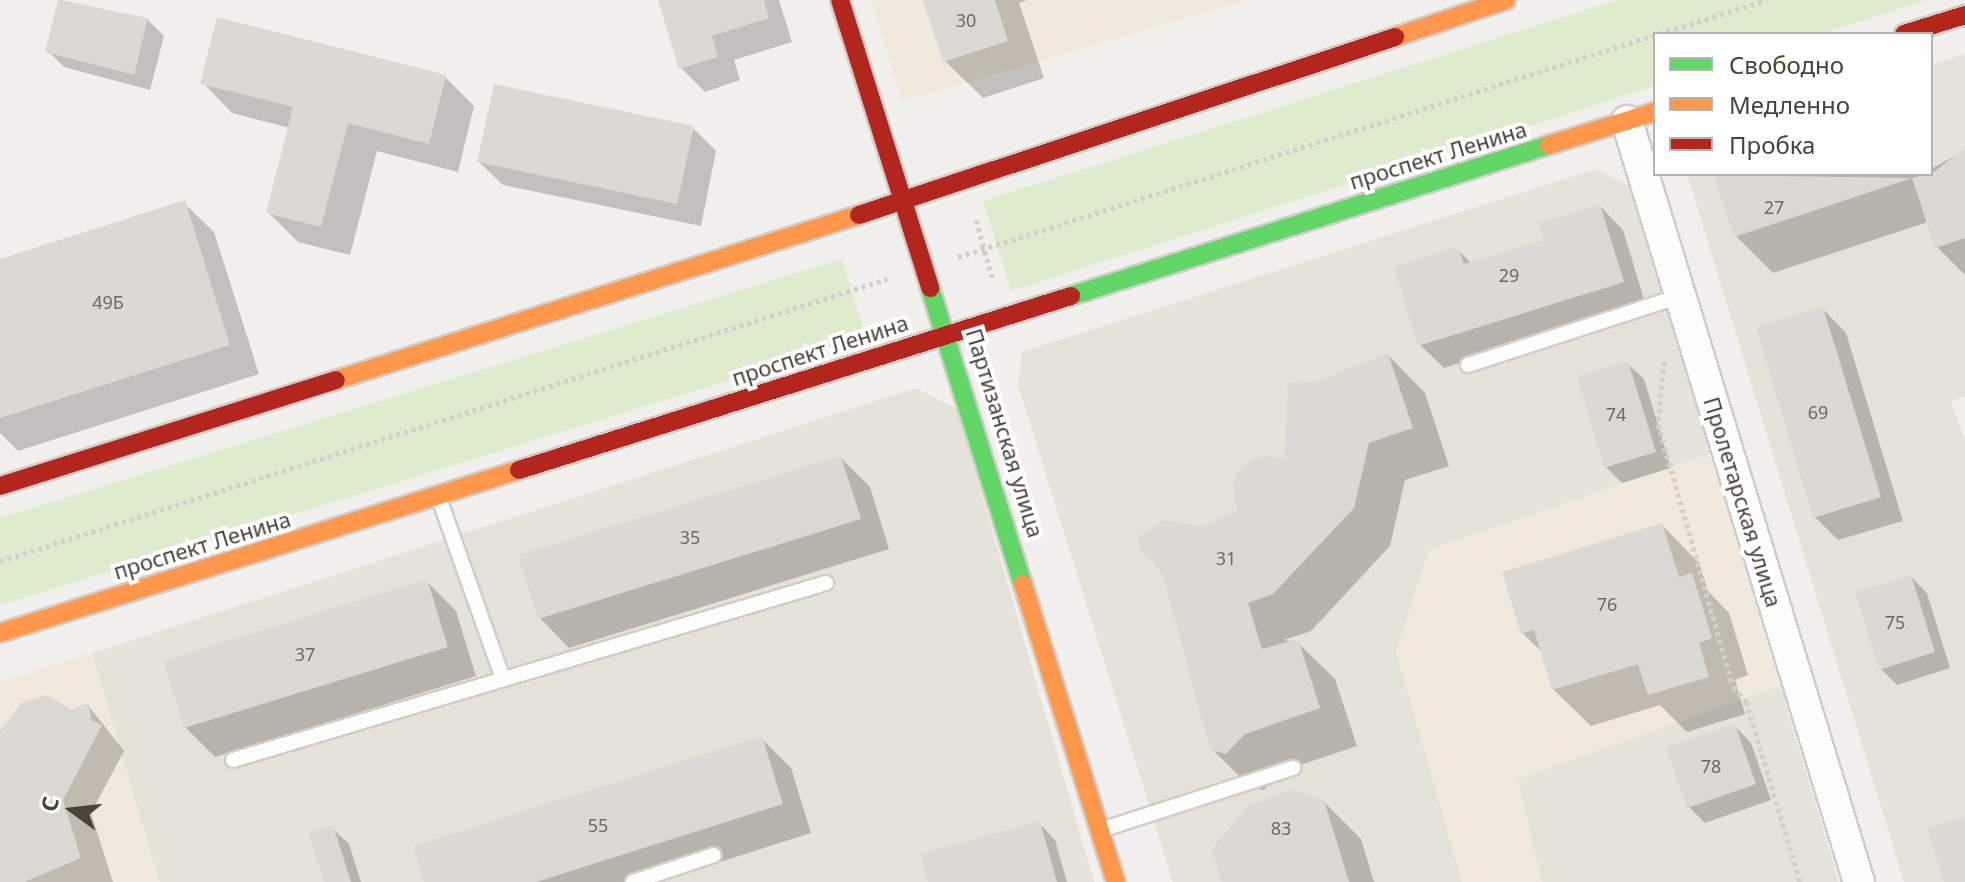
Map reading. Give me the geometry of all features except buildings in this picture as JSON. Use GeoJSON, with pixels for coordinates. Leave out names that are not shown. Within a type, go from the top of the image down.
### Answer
{"type":"FeatureCollection","features":[{"type":"Feature","properties":{"kind":"main road","name":"Партизанская улица"},"geometry":{"type":"LineString","coordinates":[[840,0],[950,334],[1116,882]]}},
{"type":"Feature","properties":{"kind":"main road"},"geometry":{"type":"LineString","coordinates":[[0,486],[904,201],[1506,0]]}},
{"type":"Feature","properties":{"kind":"main road"},"geometry":{"type":"LineString","coordinates":[[1910,32],[1965,15]]}},
{"type":"Feature","properties":{"kind":"main road","name":"проспект Ленина"},"geometry":{"type":"LineString","coordinates":[[0,633],[1641,117]]}},
{"type":"Feature","properties":{"kind":"street","name":"Пролетарская улица"},"geometry":{"type":"LineString","coordinates":[[1641,117],[1653,172]]}},
{"type":"Feature","properties":{"kind":"street","name":"Пролетарская улица"},"geometry":{"type":"LineString","coordinates":[[1654,176],[1680,296],[1859,882]]}},
{"type":"Feature","properties":{"kind":"lane"},"geometry":{"type":"LineString","coordinates":[[1468,365],[1680,296]]}},
{"type":"Feature","properties":{"kind":"lane"},"geometry":{"type":"LineString","coordinates":[[439,496],[503,679]]}},
{"type":"Feature","properties":{"kind":"lane"},"geometry":{"type":"LineString","coordinates":[[233,760],[826,583]]}},
{"type":"Feature","properties":{"kind":"lane"},"geometry":{"type":"LineString","coordinates":[[1100,830],[1293,768]]}},
{"type":"Feature","properties":{"kind":"lane"},"geometry":{"type":"LineString","coordinates":[[633,882],[714,855]]}},
{"type":"Feature","properties":{"kind":"path"},"geometry":{"type":"LineString","coordinates":[[1666,32],[1767,0]]}},
{"type":"Feature","properties":{"kind":"path"},"geometry":{"type":"LineString","coordinates":[[0,561],[1653,36]]}},
{"type":"Feature","properties":{"kind":"path"},"geometry":{"type":"LineString","coordinates":[[978,213],[983,249],[992,277]]}},
{"type":"Feature","properties":{"kind":"path"},"geometry":{"type":"LineString","coordinates":[[1647,307],[1664,362],[1658,424],[1733,687],[1746,701],[1800,882]]}},
{"type":"Feature","properties":{"kind":"shaded area"},"geometry":{"type":"Polygon","coordinates":[[[871,0],[1248,0],[902,101],[871,0]]]}},
{"type":"Feature","properties":{"kind":"shaded area"},"geometry":{"type":"Polygon","coordinates":[[[1965,54],[1965,396],[1951,401],[1965,441],[1965,882],[1904,882],[1688,176],[1933,176],[1933,64],[1965,54]]]}},
{"type":"Feature","properties":{"kind":"shaded area"},"geometry":{"type":"Polygon","coordinates":[[[1596,169],[1631,187],[1710,454],[1429,550],[1397,652],[1462,882],[1173,882],[1018,385],[1022,352],[1596,169]]]}},
{"type":"Feature","properties":{"kind":"shaded area"},"geometry":{"type":"Polygon","coordinates":[[[916,388],[957,409],[1094,882],[159,882],[92,653],[916,388]]]}},
{"type":"Feature","properties":{"kind":"shaded area"},"geometry":{"type":"Polygon","coordinates":[[[1710,454],[1780,686],[1517,779],[1542,882],[1462,882],[1396,652],[1429,550],[1710,454]]]}},
{"type":"Feature","properties":{"kind":"shaded area"},"geometry":{"type":"Polygon","coordinates":[[[92,653],[159,882],[0,882],[0,681],[92,653]]]}},
{"type":"Feature","properties":{"kind":"shaded area"},"geometry":{"type":"Polygon","coordinates":[[[1780,686],[1839,882],[1542,882],[1517,779],[1780,686]]]}},
{"type":"Feature","properties":{"kind":"green space"},"geometry":{"type":"Polygon","coordinates":[[[1617,0],[1927,0],[1826,32],[1653,32],[1653,87],[1011,291],[983,201],[1617,0]]]}},
{"type":"Feature","properties":{"kind":"green space"},"geometry":{"type":"Polygon","coordinates":[[[842,259],[866,338],[0,605],[0,518],[842,259]]]}},
{"type":"Feature","properties":{"kind":"traffic: fast"},"geometry":{"type":"LineString","coordinates":[[1071,296],[1549,145]]}},
{"type":"Feature","properties":{"kind":"traffic: fast"},"geometry":{"type":"LineString","coordinates":[[930,288],[1023,584]]}},
{"type":"Feature","properties":{"kind":"traffic: slow"},"geometry":{"type":"LineString","coordinates":[[1395,37],[1506,0]]}},
{"type":"Feature","properties":{"kind":"traffic: slow"},"geometry":{"type":"LineString","coordinates":[[1549,145],[1653,113]]}},
{"type":"Feature","properties":{"kind":"traffic: slow"},"geometry":{"type":"LineString","coordinates":[[336,380],[859,215]]}},
{"type":"Feature","properties":{"kind":"traffic: slow"},"geometry":{"type":"LineString","coordinates":[[0,633],[519,470]]}},
{"type":"Feature","properties":{"kind":"traffic: slow"},"geometry":{"type":"LineString","coordinates":[[1023,584],[1116,882]]}},
{"type":"Feature","properties":{"kind":"traffic: jam"},"geometry":{"type":"LineString","coordinates":[[840,0],[930,288]]}},
{"type":"Feature","properties":{"kind":"traffic: jam"},"geometry":{"type":"LineString","coordinates":[[1910,32],[1965,15]]}},
{"type":"Feature","properties":{"kind":"traffic: jam"},"geometry":{"type":"LineString","coordinates":[[859,215],[1395,37]]}},
{"type":"Feature","properties":{"kind":"traffic: jam"},"geometry":{"type":"LineString","coordinates":[[519,470],[1071,296]]}},
{"type":"Feature","properties":{"kind":"traffic: jam"},"geometry":{"type":"LineString","coordinates":[[0,486],[336,380]]}}]}
